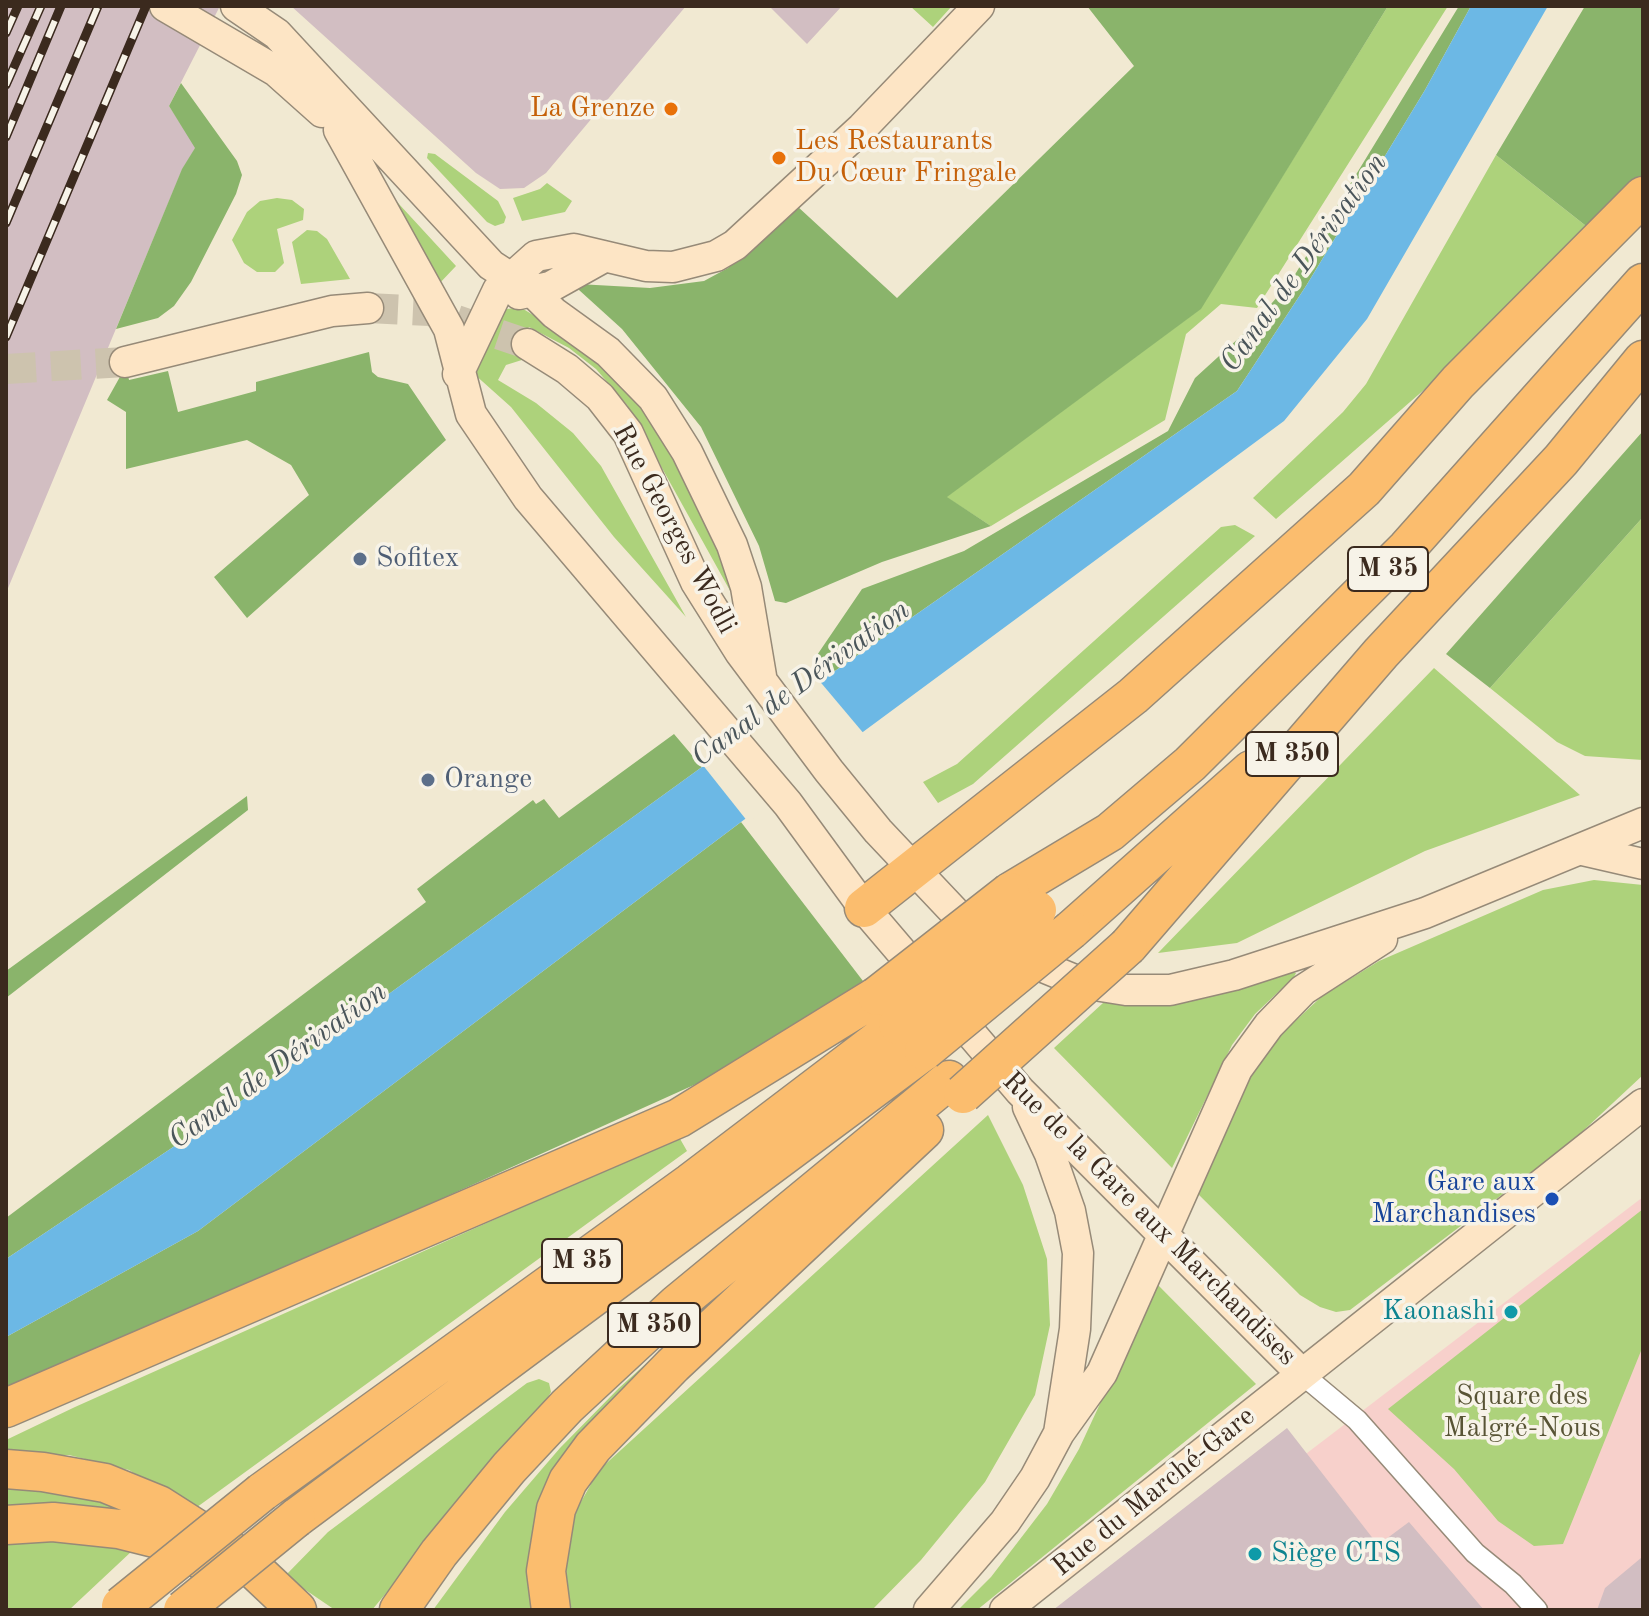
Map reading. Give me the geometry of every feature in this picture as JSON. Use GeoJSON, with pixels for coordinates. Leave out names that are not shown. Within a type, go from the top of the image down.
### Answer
{"type":"FeatureCollection","features":[{"type":"Feature","properties":{"kind":"highway"},"geometry":{"type":"LineString","coordinates":[[864,908],[1133,696],[1364,489],[1458,382],[1643,196]]}},
{"type":"Feature","properties":{"kind":"highway","name":"M 35"},"geometry":{"type":"LineString","coordinates":[[183,1610],[900,1024],[1023,901],[1190,764],[1337,622],[1513,432],[1643,283]]}},
{"type":"Feature","properties":{"kind":"highway","name":"M 35"},"geometry":{"type":"LineString","coordinates":[[119,1608],[262,1492],[690,1183],[900,1024],[1071,930],[1381,653],[1551,472],[1643,360]]}},
{"type":"Feature","properties":{"kind":"highway","name":"M 350"},"geometry":{"type":"LineString","coordinates":[[399,1610],[439,1553],[509,1468],[567,1406],[677,1304],[956,1087],[1118,943],[1205,855],[1381,653]]}},
{"type":"Feature","properties":{"kind":"highway"},"geometry":{"type":"LineString","coordinates":[[6,1408],[900,1024]]}},
{"type":"Feature","properties":{"kind":"highway"},"geometry":{"type":"LineString","coordinates":[[551,1610],[546,1571],[548,1542],[556,1509],[568,1481],[593,1447],[956,1087]]}},
{"type":"Feature","properties":{"kind":"highway"},"geometry":{"type":"LineString","coordinates":[[6,1469],[105,1483],[159,1505],[242,1558],[294,1610]]}},
{"type":"Feature","properties":{"kind":"highway"},"geometry":{"type":"LineString","coordinates":[[6,1525],[84,1524],[159,1539],[200,1557],[294,1610]]}},
{"type":"Feature","properties":{"kind":"main road"},"geometry":{"type":"LineString","coordinates":[[165,6],[276,71],[339,130],[480,278],[514,287],[602,258],[673,267],[716,256],[735,245],[862,128],[979,6]]}},
{"type":"Feature","properties":{"kind":"main road","name":"Rue Georges Wodli"},"geometry":{"type":"LineString","coordinates":[[236,6],[277,34],[514,287],[608,352],[653,398],[687,452],[743,575],[769,694]]}},
{"type":"Feature","properties":{"kind":"main road"},"geometry":{"type":"LineString","coordinates":[[339,130],[449,329],[458,374]]}},
{"type":"Feature","properties":{"kind":"main road"},"geometry":{"type":"LineString","coordinates":[[458,374],[514,287]]}},
{"type":"Feature","properties":{"kind":"main road"},"geometry":{"type":"LineString","coordinates":[[125,362],[332,311],[368,308]]}},
{"type":"Feature","properties":{"kind":"main road","name":"Rue Georges Wodli"},"geometry":{"type":"LineString","coordinates":[[527,344],[567,369],[600,397],[628,433],[696,582],[769,694]]}},
{"type":"Feature","properties":{"kind":"main road","name":"Rue de la Gare aux Marchandises"},"geometry":{"type":"LineString","coordinates":[[458,374],[471,414],[528,498],[788,804],[864,908],[1020,1091],[1302,1374]]}},
{"type":"Feature","properties":{"kind":"main road"},"geometry":{"type":"LineString","coordinates":[[769,694],[831,772],[964,922],[1014,955],[1082,983],[1126,990],[1170,990],[1234,975],[1425,913],[1643,823]]}},
{"type":"Feature","properties":{"kind":"main road"},"geometry":{"type":"LineString","coordinates":[[1582,850],[1643,864]]}},
{"type":"Feature","properties":{"kind":"main road"},"geometry":{"type":"LineString","coordinates":[[929,1610],[1005,1522],[1035,1478],[1059,1433],[1102,1373],[1237,1069],[1269,1025],[1303,990],[1425,913]]}},
{"type":"Feature","properties":{"kind":"main road"},"geometry":{"type":"LineString","coordinates":[[1020,1091],[1050,1154],[1070,1211],[1078,1253],[1075,1329],[1059,1433]]}},
{"type":"Feature","properties":{"kind":"main road","name":"Rue du Marché-Gare"},"geometry":{"type":"LineString","coordinates":[[1005,1610],[1643,1104]]}},
{"type":"Feature","properties":{"kind":"street","name":"Rue de la Gare aux Marchandises"},"geometry":{"type":"LineString","coordinates":[[1302,1374],[1357,1420],[1475,1553],[1513,1584],[1537,1610]]}},
{"type":"Feature","properties":{"kind":"shaded area"},"geometry":{"type":"Polygon","coordinates":[[[6,6],[220,6],[169,106],[196,147],[182,170],[6,593],[6,6]]]}},
{"type":"Feature","properties":{"kind":"shaded area"},"geometry":{"type":"Polygon","coordinates":[[[291,6],[686,6],[546,173],[524,188],[500,189],[476,173],[291,6]]]}},
{"type":"Feature","properties":{"kind":"shaded area"},"geometry":{"type":"Polygon","coordinates":[[[769,6],[842,6],[807,44],[769,6]]]}},
{"type":"Feature","properties":{"kind":"shaded area"},"geometry":{"type":"Polygon","coordinates":[[[1643,1197],[1643,1610],[1101,1610],[1643,1197]]]}},
{"type":"Feature","properties":{"kind":"shaded area"},"geometry":{"type":"Polygon","coordinates":[[[1287,1428],[1378,1545],[1409,1522],[1484,1610],[1053,1610],[1287,1428]]]}},
{"type":"Feature","properties":{"kind":"shaded area"},"geometry":{"type":"Polygon","coordinates":[[[1643,1546],[1643,1610],[1597,1610],[1605,1588],[1641,1558],[1643,1546]]]}},
{"type":"Feature","properties":{"kind":"green space"},"geometry":{"type":"Polygon","coordinates":[[[910,6],[952,6],[933,27],[910,6]]]}},
{"type":"Feature","properties":{"kind":"green space"},"geometry":{"type":"Polygon","coordinates":[[[1087,6],[1388,6],[1201,309],[947,497],[991,526],[882,562],[786,603],[775,601],[759,546],[701,427],[622,329],[579,290],[578,284],[650,288],[704,281],[728,268],[797,206],[897,298],[1134,66],[1087,6]]]}},
{"type":"Feature","properties":{"kind":"green space"},"geometry":{"type":"Polygon","coordinates":[[[1388,6],[1448,6],[1257,308],[1221,304],[1186,334],[1165,420],[991,526],[946,497],[1200,309],[1388,6]]]}},
{"type":"Feature","properties":{"kind":"green space"},"geometry":{"type":"Polygon","coordinates":[[[1459,6],[1471,6],[1425,90],[1306,286],[1237,391],[822,680],[813,661],[862,589],[964,551],[1168,431],[1195,378],[1252,326],[1291,281],[1459,6]]]}},
{"type":"Feature","properties":{"kind":"green space"},"geometry":{"type":"Polygon","coordinates":[[[1585,6],[1643,6],[1643,183],[1595,233],[1496,155],[1585,6]]]}},
{"type":"Feature","properties":{"kind":"green space"},"geometry":{"type":"Polygon","coordinates":[[[181,83],[237,161],[242,175],[236,194],[191,282],[174,306],[158,318],[116,329],[182,169],[195,148],[169,106],[181,83]]]}},
{"type":"Feature","properties":{"kind":"green space"},"geometry":{"type":"Polygon","coordinates":[[[428,153],[435,154],[498,201],[506,217],[504,223],[495,226],[487,222],[427,158],[428,153]]]}},
{"type":"Feature","properties":{"kind":"green space"},"geometry":{"type":"Polygon","coordinates":[[[1496,155],[1595,233],[1465,354],[1276,519],[1253,498],[1343,412],[1366,384],[1496,155]]]}},
{"type":"Feature","properties":{"kind":"green space"},"geometry":{"type":"Polygon","coordinates":[[[547,183],[572,201],[565,212],[522,221],[513,198],[540,189],[547,183]]]}},
{"type":"Feature","properties":{"kind":"green space"},"geometry":{"type":"Polygon","coordinates":[[[387,191],[456,266],[437,286],[387,191]]]}},
{"type":"Feature","properties":{"kind":"green space"},"geometry":{"type":"Polygon","coordinates":[[[277,198],[292,200],[304,209],[303,220],[277,229],[284,263],[275,272],[257,272],[244,263],[232,240],[247,212],[260,201],[277,198]]]}},
{"type":"Feature","properties":{"kind":"green space"},"geometry":{"type":"Polygon","coordinates":[[[307,230],[317,231],[327,239],[350,279],[301,284],[292,242],[307,230]]]}},
{"type":"Feature","properties":{"kind":"green space"},"geometry":{"type":"Polygon","coordinates":[[[520,307],[579,343],[634,395],[663,435],[722,557],[733,596],[627,405],[596,369],[569,348],[529,327],[519,344],[525,359],[506,365],[498,380],[536,403],[573,433],[601,466],[686,617],[614,537],[511,407],[473,373],[501,310],[520,307]]]}},
{"type":"Feature","properties":{"kind":"green space"},"geometry":{"type":"Polygon","coordinates":[[[369,352],[372,372],[378,377],[408,384],[446,440],[247,618],[214,577],[309,495],[291,465],[247,440],[126,469],[126,412],[107,400],[126,366],[129,380],[168,371],[178,412],[256,391],[256,382],[369,352]]]}},
{"type":"Feature","properties":{"kind":"green space"},"geometry":{"type":"Polygon","coordinates":[[[1643,431],[1643,517],[1490,688],[1446,654],[1643,431]]]}},
{"type":"Feature","properties":{"kind":"green space"},"geometry":{"type":"Polygon","coordinates":[[[1643,517],[1643,760],[1585,756],[1557,742],[1490,688],[1643,517]]]}},
{"type":"Feature","properties":{"kind":"green space"},"geometry":{"type":"Polygon","coordinates":[[[1235,525],[1255,536],[973,784],[938,803],[923,782],[957,764],[1221,527],[1235,525]]]}},
{"type":"Feature","properties":{"kind":"green space"},"geometry":{"type":"Polygon","coordinates":[[[1434,668],[1580,795],[1425,851],[1237,943],[1158,953],[1434,668]]]}},
{"type":"Feature","properties":{"kind":"green space"},"geometry":{"type":"Polygon","coordinates":[[[674,734],[702,767],[230,1109],[6,1259],[6,1218],[426,902],[417,889],[533,800],[536,804],[544,799],[559,818],[674,734]]]}},
{"type":"Feature","properties":{"kind":"green space"},"geometry":{"type":"Polygon","coordinates":[[[247,796],[248,810],[6,998],[6,971],[247,796]]]}},
{"type":"Feature","properties":{"kind":"green space"},"geometry":{"type":"Polygon","coordinates":[[[741,822],[863,981],[745,1062],[6,1395],[6,1337],[198,1231],[741,822]]]}},
{"type":"Feature","properties":{"kind":"green space"},"geometry":{"type":"Polygon","coordinates":[[[1594,880],[1643,885],[1643,1075],[1570,1143],[1350,1310],[1336,1312],[1300,1295],[1196,1192],[1240,1091],[1273,1042],[1321,997],[1379,961],[1543,890],[1594,880]]]}},
{"type":"Feature","properties":{"kind":"green space"},"geometry":{"type":"Polygon","coordinates":[[[1296,973],[1294,977],[1255,1014],[1232,1045],[1172,1168],[1054,1048],[1103,1003],[1166,1003],[1206,998],[1296,973]]]}},
{"type":"Feature","properties":{"kind":"green space"},"geometry":{"type":"Polygon","coordinates":[[[988,1115],[1023,1185],[1047,1259],[1050,1325],[1035,1395],[985,1482],[921,1560],[872,1610],[572,1610],[564,1583],[569,1523],[599,1470],[988,1115]]]}},
{"type":"Feature","properties":{"kind":"green space"},"geometry":{"type":"Polygon","coordinates":[[[679,1137],[687,1151],[193,1510],[129,1470],[69,1455],[6,1455],[6,1440],[75,1407],[679,1137]]]}},
{"type":"Feature","properties":{"kind":"green space","name":"Square des Malgré-Nous"},"geometry":{"type":"Polygon","coordinates":[[[1643,1209],[1643,1346],[1563,1544],[1534,1546],[1498,1521],[1454,1469],[1388,1409],[1643,1209]]]}},
{"type":"Feature","properties":{"kind":"green space"},"geometry":{"type":"Polygon","coordinates":[[[741,1278],[538,1514],[531,1544],[533,1610],[433,1610],[505,1512],[560,1448],[619,1388],[741,1278]]]}},
{"type":"Feature","properties":{"kind":"green space"},"geometry":{"type":"Polygon","coordinates":[[[1156,1283],[1256,1384],[977,1610],[958,1610],[991,1577],[1047,1504],[1079,1449],[1156,1283]]]}},
{"type":"Feature","properties":{"kind":"green space"},"geometry":{"type":"Polygon","coordinates":[[[539,1379],[549,1383],[551,1392],[545,1402],[372,1610],[335,1610],[285,1576],[328,1532],[527,1383],[539,1379]]]}},
{"type":"Feature","properties":{"kind":"green space"},"geometry":{"type":"Polygon","coordinates":[[[57,1488],[116,1503],[151,1523],[6,1509],[6,1489],[57,1488]]]}},
{"type":"Feature","properties":{"kind":"green space"},"geometry":{"type":"Polygon","coordinates":[[[6,1539],[78,1539],[132,1551],[69,1610],[6,1610],[6,1539]]]}},
{"type":"Feature","properties":{"kind":"water"},"geometry":{"type":"Polygon","coordinates":[[[1471,6],[1548,6],[1367,319],[1284,421],[741,822],[198,1231],[6,1337],[6,1259],[230,1109],[822,680],[1237,391],[1306,286],[1425,90],[1471,6]]]}},
{"type":"Feature","properties":{"kind":"pier"},"geometry":{"type":"Polygon","coordinates":[[[817,678],[865,735],[748,822],[702,764],[817,678]]]}},
{"type":"Feature","properties":{"kind":"tunnel"},"geometry":{"type":"LineString","coordinates":[[368,308],[430,311],[527,344]]}},
{"type":"Feature","properties":{"kind":"tunnel"},"geometry":{"type":"LineString","coordinates":[[6,369],[125,362]]}},
{"type":"Feature","properties":{"kind":"railway"},"geometry":{"type":"LineString","coordinates":[[6,33],[18,6]]}},
{"type":"Feature","properties":{"kind":"railway"},"geometry":{"type":"LineString","coordinates":[[6,85],[41,6]]}},
{"type":"Feature","properties":{"kind":"railway"},"geometry":{"type":"LineString","coordinates":[[6,137],[61,6]]}},
{"type":"Feature","properties":{"kind":"railway"},"geometry":{"type":"LineString","coordinates":[[6,223],[98,6]]}},
{"type":"Feature","properties":{"kind":"railway"},"geometry":{"type":"LineString","coordinates":[[6,337],[146,6]]}},
{"type":"Feature","properties":{"kind":"place","name":"La Grenze"},"geometry":{"type":"Point","coordinates":[671,109]}},
{"type":"Feature","properties":{"kind":"place","name":"Les Restaurants Du Cœur Fringale"},"geometry":{"type":"Point","coordinates":[779,158]}},
{"type":"Feature","properties":{"kind":"place","name":"Sofitex"},"geometry":{"type":"Point","coordinates":[360,559]}},
{"type":"Feature","properties":{"kind":"place","name":"Orange"},"geometry":{"type":"Point","coordinates":[428,780]}},
{"type":"Feature","properties":{"kind":"place","name":"Gare aux Marchandises"},"geometry":{"type":"Point","coordinates":[1552,1199]}},
{"type":"Feature","properties":{"kind":"place","name":"Kaonashi"},"geometry":{"type":"Point","coordinates":[1511,1312]}},
{"type":"Feature","properties":{"kind":"place","name":"Siège CTS"},"geometry":{"type":"Point","coordinates":[1255,1554]}},
{"type":"Feature","properties":{"kind":"water label","name":"Canal de Dérivation"},"geometry":{"type":"Point","coordinates":[1304,263]}},
{"type":"Feature","properties":{"kind":"water label","name":"Canal de Dérivation"},"geometry":{"type":"Point","coordinates":[801,684]}},
{"type":"Feature","properties":{"kind":"water label","name":"Canal de Dérivation"},"geometry":{"type":"Point","coordinates":[278,1066]}}]}
